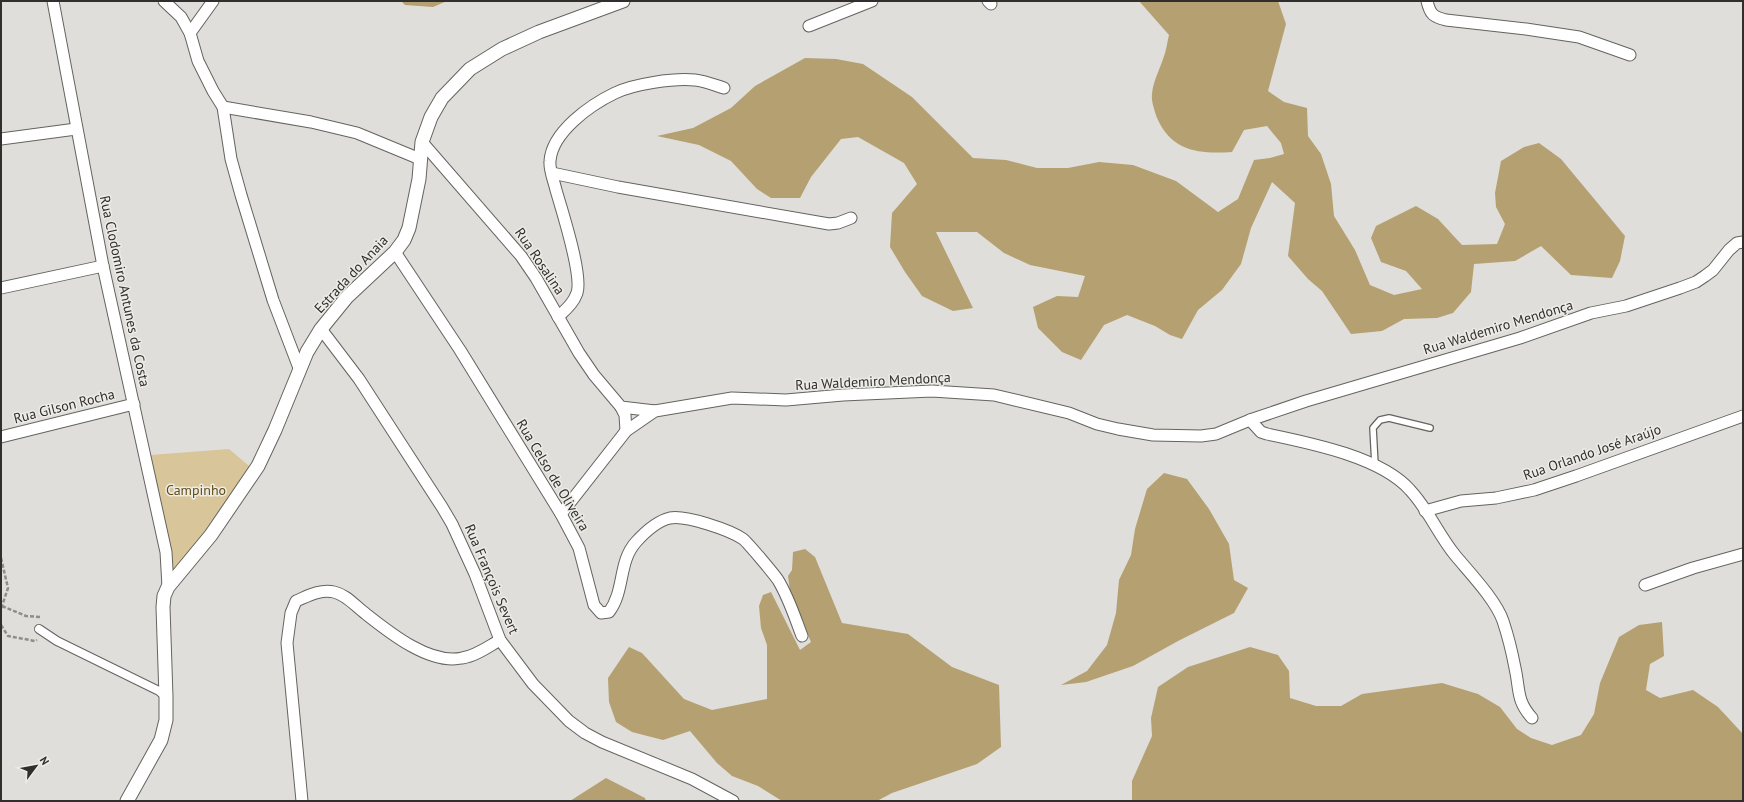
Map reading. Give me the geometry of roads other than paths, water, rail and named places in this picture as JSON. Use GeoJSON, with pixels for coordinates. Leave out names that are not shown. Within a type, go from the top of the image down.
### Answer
{"type":"FeatureCollection","features":[{"type":"Feature","properties":{"kind":"street","name":"Rua Clodomiro Antunes da Costa"},"geometry":{"type":"LineString","coordinates":[[53,1],[103,266],[166,552],[168,587]]}},
{"type":"Feature","properties":{"kind":"street"},"geometry":{"type":"LineString","coordinates":[[164,1],[181,17],[190,33],[198,60],[224,107],[231,160],[241,195],[273,300],[299,368]]}},
{"type":"Feature","properties":{"kind":"street"},"geometry":{"type":"LineString","coordinates":[[190,33],[213,1]]}},
{"type":"Feature","properties":{"kind":"street","name":"Estrada do Anaia"},"geometry":{"type":"LineString","coordinates":[[168,587],[211,535],[258,466],[275,430],[306,352],[321,329],[347,297],[395,252],[404,240],[409,228],[419,179],[422,142],[431,117],[442,98],[470,69],[502,49],[539,32],[624,1]]}},
{"type":"Feature","properties":{"kind":"street"},"geometry":{"type":"LineString","coordinates":[[809,26],[872,1]]}},
{"type":"Feature","properties":{"kind":"street"},"geometry":{"type":"LineString","coordinates":[[1427,1],[1429,9],[1435,17],[1446,20],[1526,28],[1579,37],[1630,55]]}},
{"type":"Feature","properties":{"kind":"street"},"geometry":{"type":"LineString","coordinates":[[558,317],[572,304],[577,292],[578,279],[550,162],[552,148],[562,132],[592,106],[615,93],[643,85],[694,80],[724,88]]}},
{"type":"Feature","properties":{"kind":"street"},"geometry":{"type":"LineString","coordinates":[[224,107],[311,122],[357,133],[420,159]]}},
{"type":"Feature","properties":{"kind":"street"},"geometry":{"type":"LineString","coordinates":[[1,139],[76,129]]}},
{"type":"Feature","properties":{"kind":"street","name":"Rua Rosalina"},"geometry":{"type":"LineString","coordinates":[[422,142],[521,256],[536,278],[579,353],[594,375],[626,415],[626,432]]}},
{"type":"Feature","properties":{"kind":"street"},"geometry":{"type":"LineString","coordinates":[[552,173],[618,187],[829,224],[851,218]]}},
{"type":"Feature","properties":{"kind":"street","name":"Rua Waldemiro Mendonça"},"geometry":{"type":"LineString","coordinates":[[561,514],[626,432],[655,411],[732,398],[786,400],[843,395],[932,391],[994,395],[1069,413],[1097,424],[1153,435],[1201,436],[1216,434],[1250,420],[1395,374],[1520,338],[1591,313],[1626,306],[1680,288],[1696,282],[1705,276],[1713,270],[1729,250],[1737,243],[1743,242]]}},
{"type":"Feature","properties":{"kind":"street","name":"Rua Celso de Oliveira"},"geometry":{"type":"LineString","coordinates":[[395,252],[460,350],[561,514],[578,548],[584,564],[594,604],[601,613],[609,612],[614,606],[618,597],[626,558],[635,543],[659,522],[671,518],[688,518],[716,527],[743,539],[778,580],[802,636]]}},
{"type":"Feature","properties":{"kind":"street"},"geometry":{"type":"LineString","coordinates":[[1,288],[103,266]]}},
{"type":"Feature","properties":{"kind":"street","name":"Rua François Severt"},"geometry":{"type":"LineString","coordinates":[[321,329],[359,379],[452,524],[476,574],[500,640],[533,684],[569,721],[585,733],[602,742],[692,779],[733,801]]}},
{"type":"Feature","properties":{"kind":"street","name":"Rua Gilson Rocha"},"geometry":{"type":"LineString","coordinates":[[1,437],[134,404]]}},
{"type":"Feature","properties":{"kind":"street"},"geometry":{"type":"LineString","coordinates":[[621,407],[655,411]]}},
{"type":"Feature","properties":{"kind":"street","name":"Rua Orlando José Araújo"},"geometry":{"type":"LineString","coordinates":[[1425,511],[1461,502],[1496,498],[1534,490],[1743,416]]}},
{"type":"Feature","properties":{"kind":"street"},"geometry":{"type":"LineString","coordinates":[[1250,420],[1260,432],[1334,451],[1375,464],[1398,478],[1419,500],[1443,539],[1480,586],[1502,619],[1516,670],[1519,696],[1524,708],[1532,718]]}},
{"type":"Feature","properties":{"kind":"street"},"geometry":{"type":"LineString","coordinates":[[1645,586],[1693,568],[1743,554]]}},
{"type":"Feature","properties":{"kind":"street"},"geometry":{"type":"LineString","coordinates":[[127,801],[161,740],[166,720],[163,607],[164,596],[168,587]]}},
{"type":"Feature","properties":{"kind":"street"},"geometry":{"type":"LineString","coordinates":[[302,801],[287,643],[291,614],[296,602],[319,591],[334,592],[349,599],[365,614],[413,646],[434,656],[447,660],[463,658],[478,653],[500,640]]}},
{"type":"Feature","properties":{"kind":"street"},"geometry":{"type":"LineString","coordinates":[[39,629],[57,641],[159,691],[166,697]]}},
{"type":"Feature","properties":{"kind":"lane"},"geometry":{"type":"LineString","coordinates":[[1375,464],[1373,428],[1380,420],[1389,418],[1430,428]]}},
{"type":"Feature","properties":{"kind":"park label","name":"Campinho"},"geometry":{"type":"Point","coordinates":[196,490]}}]}
